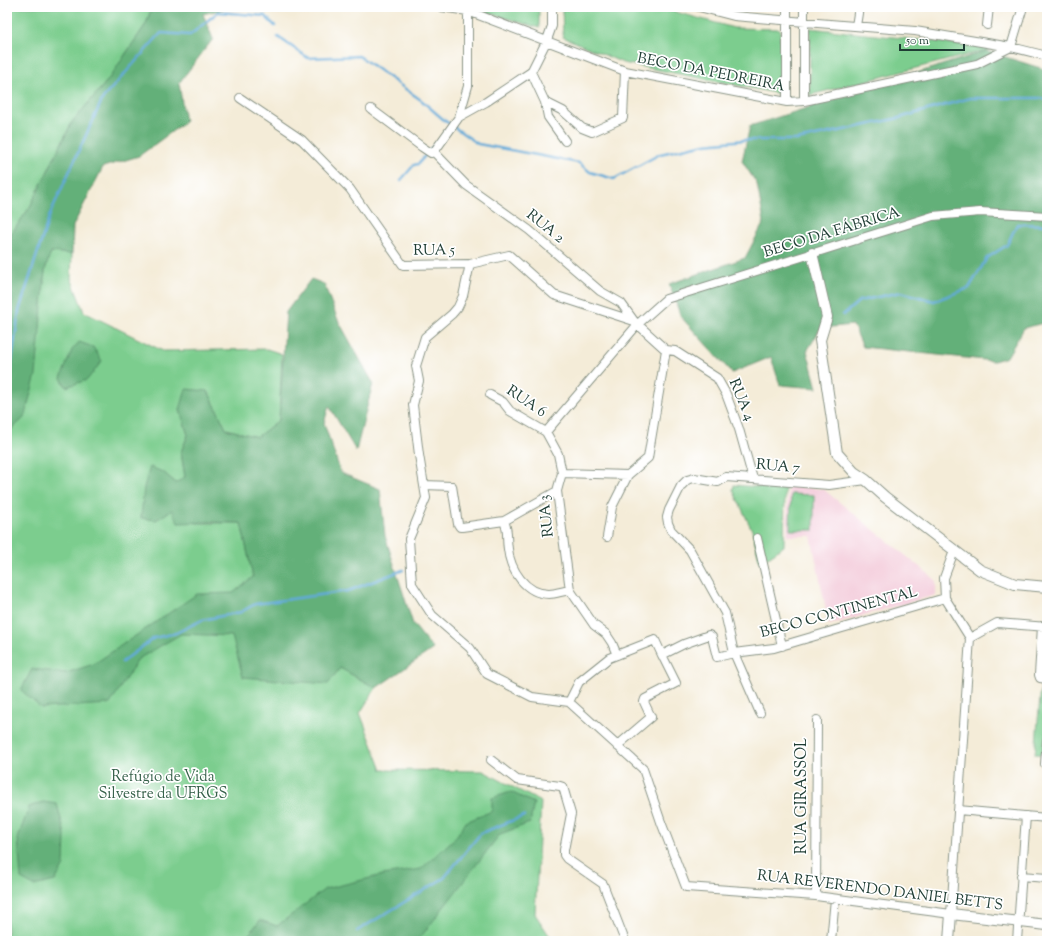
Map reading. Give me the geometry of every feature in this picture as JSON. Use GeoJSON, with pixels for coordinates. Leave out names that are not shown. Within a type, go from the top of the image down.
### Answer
{"type":"FeatureCollection","features":[{"type":"Feature","properties":{"kind":"street","name":"BECO DA PEDREIRA"},"geometry":{"type":"LineString","coordinates":[[441,7],[468,11],[625,70],[787,102],[804,101],[977,64],[1011,47]]}},
{"type":"Feature","properties":{"kind":"street"},"geometry":{"type":"LineString","coordinates":[[432,152],[459,118],[531,72],[547,40],[552,26],[552,7]]}},
{"type":"Feature","properties":{"kind":"street"},"geometry":{"type":"LineString","coordinates":[[699,7],[734,16],[915,31],[1011,47],[1047,56]]}},
{"type":"Feature","properties":{"kind":"street"},"geometry":{"type":"LineString","coordinates":[[787,7],[787,102]]}},
{"type":"Feature","properties":{"kind":"street"},"geometry":{"type":"LineString","coordinates":[[804,7],[804,101]]}},
{"type":"Feature","properties":{"kind":"street"},"geometry":{"type":"LineString","coordinates":[[856,26],[859,7]]}},
{"type":"Feature","properties":{"kind":"street"},"geometry":{"type":"LineString","coordinates":[[987,25],[989,7]]}},
{"type":"Feature","properties":{"kind":"street"},"geometry":{"type":"LineString","coordinates":[[1011,47],[1023,7]]}},
{"type":"Feature","properties":{"kind":"street"},"geometry":{"type":"LineString","coordinates":[[459,118],[468,86],[468,11]]}},
{"type":"Feature","properties":{"kind":"street"},"geometry":{"type":"LineString","coordinates":[[545,102],[563,111],[582,128],[592,132],[623,118],[625,70]]}},
{"type":"Feature","properties":{"kind":"street"},"geometry":{"type":"LineString","coordinates":[[531,72],[545,102],[548,116],[565,141]]}},
{"type":"Feature","properties":{"kind":"street","name":"RUA 5"},"geometry":{"type":"LineString","coordinates":[[240,98],[302,140],[350,189],[403,265],[470,264],[509,255],[554,295],[636,323]]}},
{"type":"Feature","properties":{"kind":"street","name":"RUA 2"},"geometry":{"type":"LineString","coordinates":[[371,109],[432,152],[466,185],[528,230],[600,290],[621,303],[636,323]]}},
{"type":"Feature","properties":{"kind":"street","name":"BECO DA FÁBRICA"},"geometry":{"type":"LineString","coordinates":[[636,323],[666,299],[933,216],[980,212],[1047,216]]}},
{"type":"Feature","properties":{"kind":"street"},"geometry":{"type":"LineString","coordinates":[[812,253],[827,317],[820,340],[837,453],[854,472],[866,480],[884,497],[980,570],[1015,584],[1047,587]]}},
{"type":"Feature","properties":{"kind":"street"},"geometry":{"type":"LineString","coordinates":[[470,264],[463,296],[458,307],[425,337],[416,366],[419,381],[413,405],[426,498],[408,540],[412,584],[432,615],[470,648],[487,674],[532,697],[569,702],[617,746],[651,717],[644,702],[644,698],[676,683],[655,640],[609,658],[579,682],[569,702]]}},
{"type":"Feature","properties":{"kind":"street"},"geometry":{"type":"LineString","coordinates":[[546,432],[636,323]]}},
{"type":"Feature","properties":{"kind":"street","name":"RUA 4"},"geometry":{"type":"LineString","coordinates":[[636,323],[666,350],[675,351],[717,378],[726,394],[739,429],[753,479]]}},
{"type":"Feature","properties":{"kind":"street"},"geometry":{"type":"LineString","coordinates":[[607,537],[612,507],[628,475],[648,458],[666,350]]}},
{"type":"Feature","properties":{"kind":"street","name":"RUA 6"},"geometry":{"type":"LineString","coordinates":[[490,395],[503,402],[510,411],[546,432]]}},
{"type":"Feature","properties":{"kind":"street","name":"RUA 3"},"geometry":{"type":"LineString","coordinates":[[546,432],[558,454],[562,472],[557,491],[570,590],[594,625],[606,634],[617,655]]}},
{"type":"Feature","properties":{"kind":"street"},"geometry":{"type":"LineString","coordinates":[[562,472],[628,475]]}},
{"type":"Feature","properties":{"kind":"street","name":"RUA 7"},"geometry":{"type":"LineString","coordinates":[[734,653],[725,613],[690,550],[671,530],[668,523],[667,517],[669,510],[681,486],[687,480],[694,478],[718,482],[726,477],[829,485],[866,480]]}},
{"type":"Feature","properties":{"kind":"street"},"geometry":{"type":"LineString","coordinates":[[424,485],[452,486],[458,524],[460,527],[504,521],[557,491]]}},
{"type":"Feature","properties":{"kind":"street"},"geometry":{"type":"LineString","coordinates":[[504,521],[508,529],[508,549],[514,571],[520,580],[535,590],[548,594],[570,590]]}},
{"type":"Feature","properties":{"kind":"street"},"geometry":{"type":"LineString","coordinates":[[756,538],[782,646]]}},
{"type":"Feature","properties":{"kind":"street"},"geometry":{"type":"LineString","coordinates":[[949,941],[970,638],[944,598],[944,578],[954,551]]}},
{"type":"Feature","properties":{"kind":"street","name":"BECO CONTINENTAL"},"geometry":{"type":"LineString","coordinates":[[662,655],[684,644],[709,635],[712,637],[717,657],[734,653],[774,648],[944,598]]}},
{"type":"Feature","properties":{"kind":"street"},"geometry":{"type":"LineString","coordinates":[[970,638],[996,623],[1044,627],[1039,675],[1040,678],[1047,679]]}},
{"type":"Feature","properties":{"kind":"street"},"geometry":{"type":"LineString","coordinates":[[734,653],[760,713]]}},
{"type":"Feature","properties":{"kind":"street","name":"RUA GIRASSOL"},"geometry":{"type":"LineString","coordinates":[[816,896],[817,720]]}},
{"type":"Feature","properties":{"kind":"street"},"geometry":{"type":"LineString","coordinates":[[1046,764],[1047,740]]}},
{"type":"Feature","properties":{"kind":"street","name":"RUA REVERENDO DANIEL BETTS"},"geometry":{"type":"LineString","coordinates":[[617,746],[643,769],[661,822],[686,887],[816,896],[1047,925]]}},
{"type":"Feature","properties":{"kind":"street"},"geometry":{"type":"LineString","coordinates":[[491,760],[517,780],[563,787],[571,814],[564,855],[567,859],[603,884],[625,941]]}},
{"type":"Feature","properties":{"kind":"street"},"geometry":{"type":"LineString","coordinates":[[958,810],[1047,818]]}},
{"type":"Feature","properties":{"kind":"street"},"geometry":{"type":"LineString","coordinates":[[1016,941],[1026,816]]}},
{"type":"Feature","properties":{"kind":"street"},"geometry":{"type":"LineString","coordinates":[[1022,876],[1047,878]]}},
{"type":"Feature","properties":{"kind":"street"},"geometry":{"type":"LineString","coordinates":[[831,941],[835,899]]}},
{"type":"Feature","properties":{"kind":"shaded area"},"geometry":{"type":"Polygon","coordinates":[[[788,486],[823,489],[936,580],[936,595],[829,625],[811,536],[787,536],[788,486]]]}},
{"type":"Feature","properties":{"kind":"green space"},"geometry":{"type":"Polygon","coordinates":[[[7,7],[152,7],[146,24],[108,80],[72,122],[30,207],[7,240],[7,7]]]}},
{"type":"Feature","properties":{"kind":"green space"},"geometry":{"type":"Polygon","coordinates":[[[152,7],[231,7],[203,14],[213,39],[179,83],[185,122],[139,156],[103,167],[73,226],[72,254],[51,252],[45,270],[36,375],[24,418],[7,433],[7,240],[30,207],[72,122],[108,80],[146,24],[152,7]]]}},
{"type":"Feature","properties":{"kind":"green space"},"geometry":{"type":"Polygon","coordinates":[[[469,7],[539,7],[539,28],[469,7]]]}},
{"type":"Feature","properties":{"kind":"green space"},"geometry":{"type":"Polygon","coordinates":[[[562,7],[658,7],[734,28],[780,29],[781,94],[623,63],[563,37],[562,7]]]}},
{"type":"Feature","properties":{"kind":"green space"},"geometry":{"type":"Polygon","coordinates":[[[810,28],[995,48],[810,95],[810,28]]]}},
{"type":"Feature","properties":{"kind":"green space"},"geometry":{"type":"Polygon","coordinates":[[[986,51],[1047,70],[1047,322],[1024,328],[1007,357],[994,361],[863,347],[853,325],[821,328],[807,351],[817,388],[780,385],[771,357],[732,373],[681,317],[669,284],[745,258],[764,222],[757,184],[742,161],[750,126],[986,51]]]}},
{"type":"Feature","properties":{"kind":"green space","name":"Refúgio de Vida Silvestre da UFRGS"},"geometry":{"type":"Polygon","coordinates":[[[51,252],[72,254],[71,278],[84,312],[163,351],[267,349],[282,354],[279,420],[257,437],[226,429],[208,391],[180,410],[188,435],[181,452],[185,477],[176,483],[163,472],[195,523],[241,523],[253,577],[340,668],[376,688],[360,713],[382,770],[483,771],[541,802],[535,914],[553,941],[7,941],[7,353],[35,378],[45,270],[51,252]]]}},
{"type":"Feature","properties":{"kind":"green space"},"geometry":{"type":"Polygon","coordinates":[[[311,279],[324,284],[338,320],[373,383],[356,451],[329,406],[324,423],[341,473],[380,489],[385,536],[413,624],[433,649],[376,688],[340,668],[328,684],[243,677],[232,636],[181,634],[138,659],[110,704],[41,708],[21,690],[32,669],[66,673],[94,664],[197,594],[233,593],[253,577],[241,523],[178,523],[172,510],[156,520],[141,518],[144,487],[150,467],[163,472],[176,483],[185,477],[181,452],[188,435],[180,410],[186,389],[208,391],[226,429],[257,437],[279,420],[286,312],[311,279]]]}},
{"type":"Feature","properties":{"kind":"green space"},"geometry":{"type":"Polygon","coordinates":[[[79,342],[93,347],[102,361],[87,380],[66,387],[61,378],[72,350],[79,342]]]}},
{"type":"Feature","properties":{"kind":"green space"},"geometry":{"type":"Polygon","coordinates":[[[734,485],[785,489],[784,546],[760,563],[752,530],[733,490],[734,485]]]}},
{"type":"Feature","properties":{"kind":"green space"},"geometry":{"type":"Polygon","coordinates":[[[791,494],[814,495],[814,530],[790,530],[791,494]]]}},
{"type":"Feature","properties":{"kind":"green space"},"geometry":{"type":"Polygon","coordinates":[[[1042,675],[1047,675],[1047,755],[1035,754],[1042,675]]]}},
{"type":"Feature","properties":{"kind":"green space"},"geometry":{"type":"Polygon","coordinates":[[[511,792],[534,803],[530,823],[500,834],[416,941],[244,941],[260,920],[277,926],[325,889],[383,875],[421,869],[455,838],[466,822],[492,811],[492,798],[511,792]]]}},
{"type":"Feature","properties":{"kind":"green space"},"geometry":{"type":"Polygon","coordinates":[[[43,802],[57,804],[65,834],[64,865],[55,881],[34,886],[21,879],[18,838],[29,807],[43,802]]]}},
{"type":"Feature","properties":{"kind":"waterway"},"geometry":{"type":"LineString","coordinates":[[7,393],[19,311],[50,214],[103,98],[161,33],[190,35],[218,12],[265,16],[275,26]]}},
{"type":"Feature","properties":{"kind":"waterway"},"geometry":{"type":"LineString","coordinates":[[278,37],[308,58],[359,56],[421,100],[444,120],[478,144],[579,163],[590,172],[614,179],[660,154],[705,144],[745,140],[797,140],[899,118],[970,98],[1040,98],[1047,100]]}},
{"type":"Feature","properties":{"kind":"waterway"},"geometry":{"type":"LineString","coordinates":[[401,180],[414,165],[418,164],[436,143]]}},
{"type":"Feature","properties":{"kind":"waterway"},"geometry":{"type":"LineString","coordinates":[[843,315],[859,301],[901,292],[934,301],[969,288],[987,258],[1007,245],[1017,224],[1047,225]]}},
{"type":"Feature","properties":{"kind":"waterway"},"geometry":{"type":"LineString","coordinates":[[122,662],[154,638],[176,633],[202,620],[241,612],[255,604],[348,591],[403,570]]}},
{"type":"Feature","properties":{"kind":"waterway"},"geometry":{"type":"LineString","coordinates":[[357,931],[444,878],[481,833],[524,816]]}}]}
